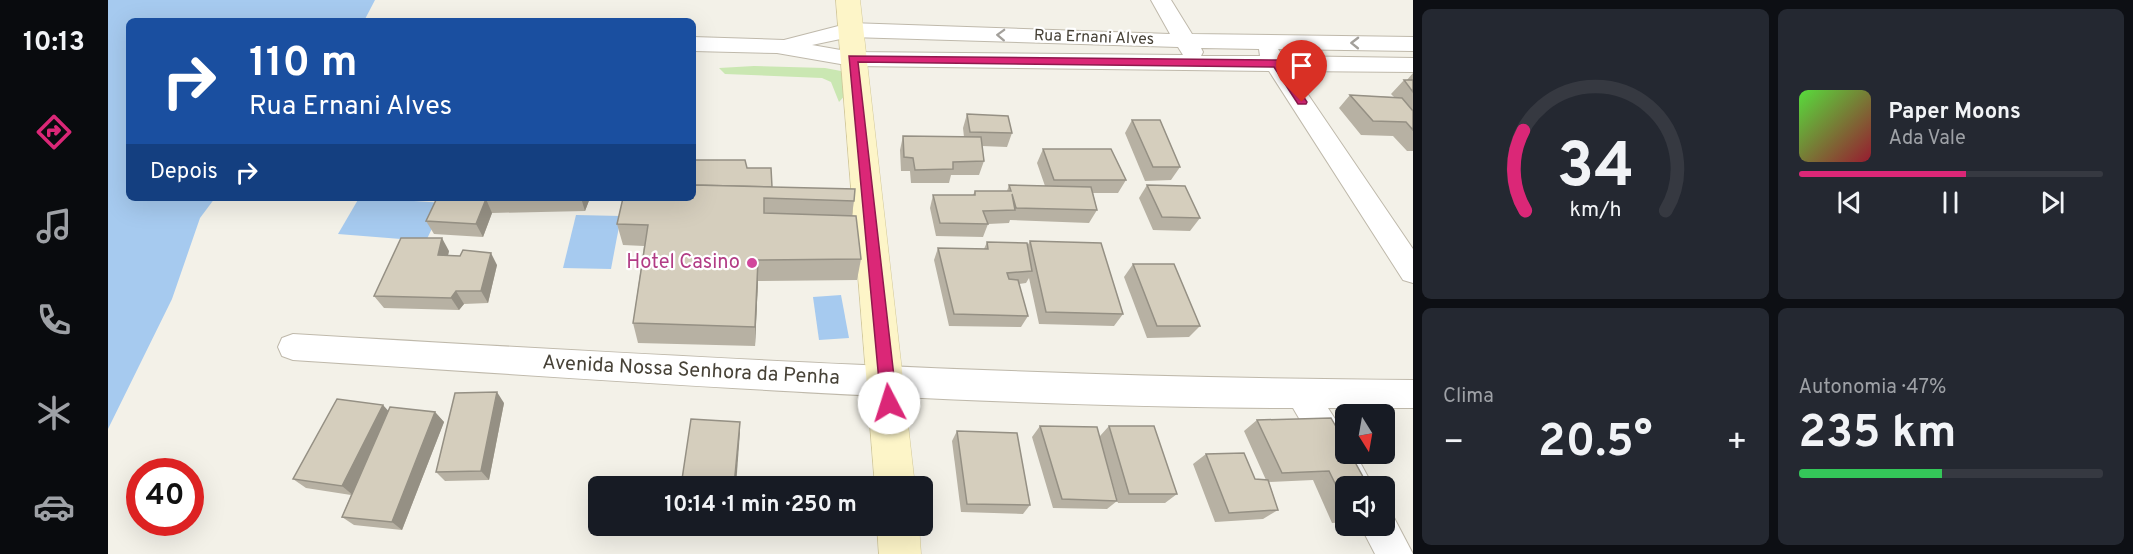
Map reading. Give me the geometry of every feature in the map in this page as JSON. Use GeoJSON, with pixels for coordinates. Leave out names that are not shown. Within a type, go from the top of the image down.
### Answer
{"type":"FeatureCollection","features":[{"type":"Feature","properties":{"kind":"street"},"geometry":{"type":"LineString","coordinates":[[848,0],[888,382],[894,476]]}},
{"type":"Feature","properties":{"kind":"street"},"geometry":{"type":"LineString","coordinates":[[1161,0],[1198,63]]}},
{"type":"Feature","properties":{"kind":"street","name":"Rua Ernani Alves"},"geometry":{"type":"LineString","coordinates":[[696,44],[777,46],[1185,40],[1413,44]]}},
{"type":"Feature","properties":{"kind":"street"},"geometry":{"type":"LineString","coordinates":[[1262,42],[1413,272]]}},
{"type":"Feature","properties":{"kind":"street","name":"Rua Ernani Alves"},"geometry":{"type":"LineString","coordinates":[[851,44],[1198,63],[1413,65]]}},
{"type":"Feature","properties":{"kind":"street","name":"Avenida Nossa Senhora da Penha"},"geometry":{"type":"LineString","coordinates":[[293,347],[888,382],[1302,395],[1413,394]]}},
{"type":"Feature","properties":{"kind":"street"},"geometry":{"type":"LineString","coordinates":[[1302,395],[1350,476]]}},
{"type":"Feature","properties":{"kind":"street"},"geometry":{"type":"LineString","coordinates":[[898,536],[900,554]]}},
{"type":"Feature","properties":{"kind":"street"},"geometry":{"type":"LineString","coordinates":[[1384,536],[1395,554]]}},
{"type":"Feature","properties":{"kind":"green space"},"geometry":{"type":"Polygon","coordinates":[[[754,66],[825,68],[841,71],[848,92],[839,102],[831,82],[822,78],[725,74],[719,68],[754,66]]]}},
{"type":"Feature","properties":{"kind":"water"},"geometry":{"type":"Polygon","coordinates":[[[108,0],[375,0],[366,18],[126,18],[126,201],[213,201],[200,218],[172,299],[108,429],[108,0]]]}},
{"type":"Feature","properties":{"kind":"water"},"geometry":{"type":"Polygon","coordinates":[[[357,201],[444,203],[426,241],[338,234],[357,201]]]}},
{"type":"Feature","properties":{"kind":"water"},"geometry":{"type":"Polygon","coordinates":[[[576,215],[621,216],[611,269],[563,268],[576,215]]]}},
{"type":"Feature","properties":{"kind":"water"},"geometry":{"type":"Polygon","coordinates":[[[841,295],[849,338],[819,340],[813,297],[841,295]]]}},
{"type":"Feature","properties":{"kind":"building"},"geometry":{"type":"Polygon","coordinates":[[[1404,80],[1413,80],[1413,92],[1404,80]]]}},
{"type":"Feature","properties":{"kind":"building"},"geometry":{"type":"Polygon","coordinates":[[[1350,95],[1402,98],[1413,111],[1413,130],[1406,122],[1373,121],[1350,95]]]}},
{"type":"Feature","properties":{"kind":"building"},"geometry":{"type":"Polygon","coordinates":[[[967,114],[1008,116],[1012,133],[970,132],[967,114]]]}},
{"type":"Feature","properties":{"kind":"building"},"geometry":{"type":"Polygon","coordinates":[[[1132,120],[1160,120],[1180,167],[1153,167],[1132,120]]]}},
{"type":"Feature","properties":{"kind":"building"},"geometry":{"type":"Polygon","coordinates":[[[903,136],[981,137],[984,161],[953,162],[953,169],[915,170],[913,158],[904,157],[903,136]]]}},
{"type":"Feature","properties":{"kind":"building"},"geometry":{"type":"Polygon","coordinates":[[[1043,149],[1111,149],[1126,180],[1054,180],[1043,149]]]}},
{"type":"Feature","properties":{"kind":"building"},"geometry":{"type":"Polygon","coordinates":[[[696,160],[745,160],[747,168],[771,168],[772,187],[696,185],[696,160]]]}},
{"type":"Feature","properties":{"kind":"building","name":"Hotel Casino"},"geometry":{"type":"Polygon","coordinates":[[[696,185],[855,189],[854,201],[764,198],[764,213],[856,216],[861,259],[758,260],[755,327],[633,323],[648,225],[617,224],[622,201],[696,201],[696,185]]]}},
{"type":"Feature","properties":{"kind":"building"},"geometry":{"type":"Polygon","coordinates":[[[1009,185],[1091,187],[1097,210],[1016,208],[1012,194],[1015,210],[983,211],[988,224],[940,223],[933,195],[975,195],[975,191],[1011,191],[1009,185]]]}},
{"type":"Feature","properties":{"kind":"building"},"geometry":{"type":"Polygon","coordinates":[[[1147,185],[1185,186],[1200,218],[1162,217],[1147,185]]]}},
{"type":"Feature","properties":{"kind":"building"},"geometry":{"type":"Polygon","coordinates":[[[436,201],[485,201],[476,224],[426,221],[436,201]]]}},
{"type":"Feature","properties":{"kind":"building"},"geometry":{"type":"Polygon","coordinates":[[[401,238],[442,238],[438,255],[460,256],[463,250],[491,253],[481,291],[456,291],[451,298],[374,296],[401,238]]]}},
{"type":"Feature","properties":{"kind":"building"},"geometry":{"type":"Polygon","coordinates":[[[1030,241],[1101,243],[1123,314],[1046,312],[1030,241]]]}},
{"type":"Feature","properties":{"kind":"building"},"geometry":{"type":"Polygon","coordinates":[[[987,242],[1027,243],[1032,271],[1007,273],[1009,279],[1018,280],[1028,316],[954,314],[938,248],[988,249],[987,242]]]}},
{"type":"Feature","properties":{"kind":"building"},"geometry":{"type":"Polygon","coordinates":[[[1133,264],[1174,264],[1200,326],[1157,326],[1133,264]]]}},
{"type":"Feature","properties":{"kind":"building"},"geometry":{"type":"Polygon","coordinates":[[[497,392],[481,471],[436,472],[455,393],[497,392]]]}},
{"type":"Feature","properties":{"kind":"building"},"geometry":{"type":"Polygon","coordinates":[[[337,399],[383,405],[342,486],[293,479],[337,399]]]}},
{"type":"Feature","properties":{"kind":"building"},"geometry":{"type":"Polygon","coordinates":[[[390,407],[435,412],[392,522],[342,517],[390,407]]]}},
{"type":"Feature","properties":{"kind":"building"},"geometry":{"type":"Polygon","coordinates":[[[1331,418],[1335,425],[1335,464],[1356,464],[1363,476],[1335,476],[1335,483],[1329,471],[1282,473],[1257,420],[1331,418]]]}},
{"type":"Feature","properties":{"kind":"building"},"geometry":{"type":"Polygon","coordinates":[[[691,419],[740,422],[735,476],[682,476],[691,419]]]}},
{"type":"Feature","properties":{"kind":"building"},"geometry":{"type":"Polygon","coordinates":[[[1040,426],[1097,427],[1117,501],[1062,499],[1040,426]]]}},
{"type":"Feature","properties":{"kind":"building"},"geometry":{"type":"Polygon","coordinates":[[[1109,426],[1154,426],[1177,494],[1129,494],[1109,426]]]}},
{"type":"Feature","properties":{"kind":"building"},"geometry":{"type":"Polygon","coordinates":[[[957,431],[1017,433],[1030,505],[967,504],[957,431]]]}},
{"type":"Feature","properties":{"kind":"building"},"geometry":{"type":"Polygon","coordinates":[[[1244,453],[1255,479],[1268,480],[1278,510],[1229,513],[1206,454],[1244,453]]]}},
{"type":"Feature","properties":{"kind":"place","name":"Hotel Casino"},"geometry":{"type":"Point","coordinates":[752,263]}},
{"type":"Feature","properties":{"kind":"route"},"geometry":{"type":"LineString","coordinates":[[889,403],[852,58],[1277,64],[1302,102]]}}]}
